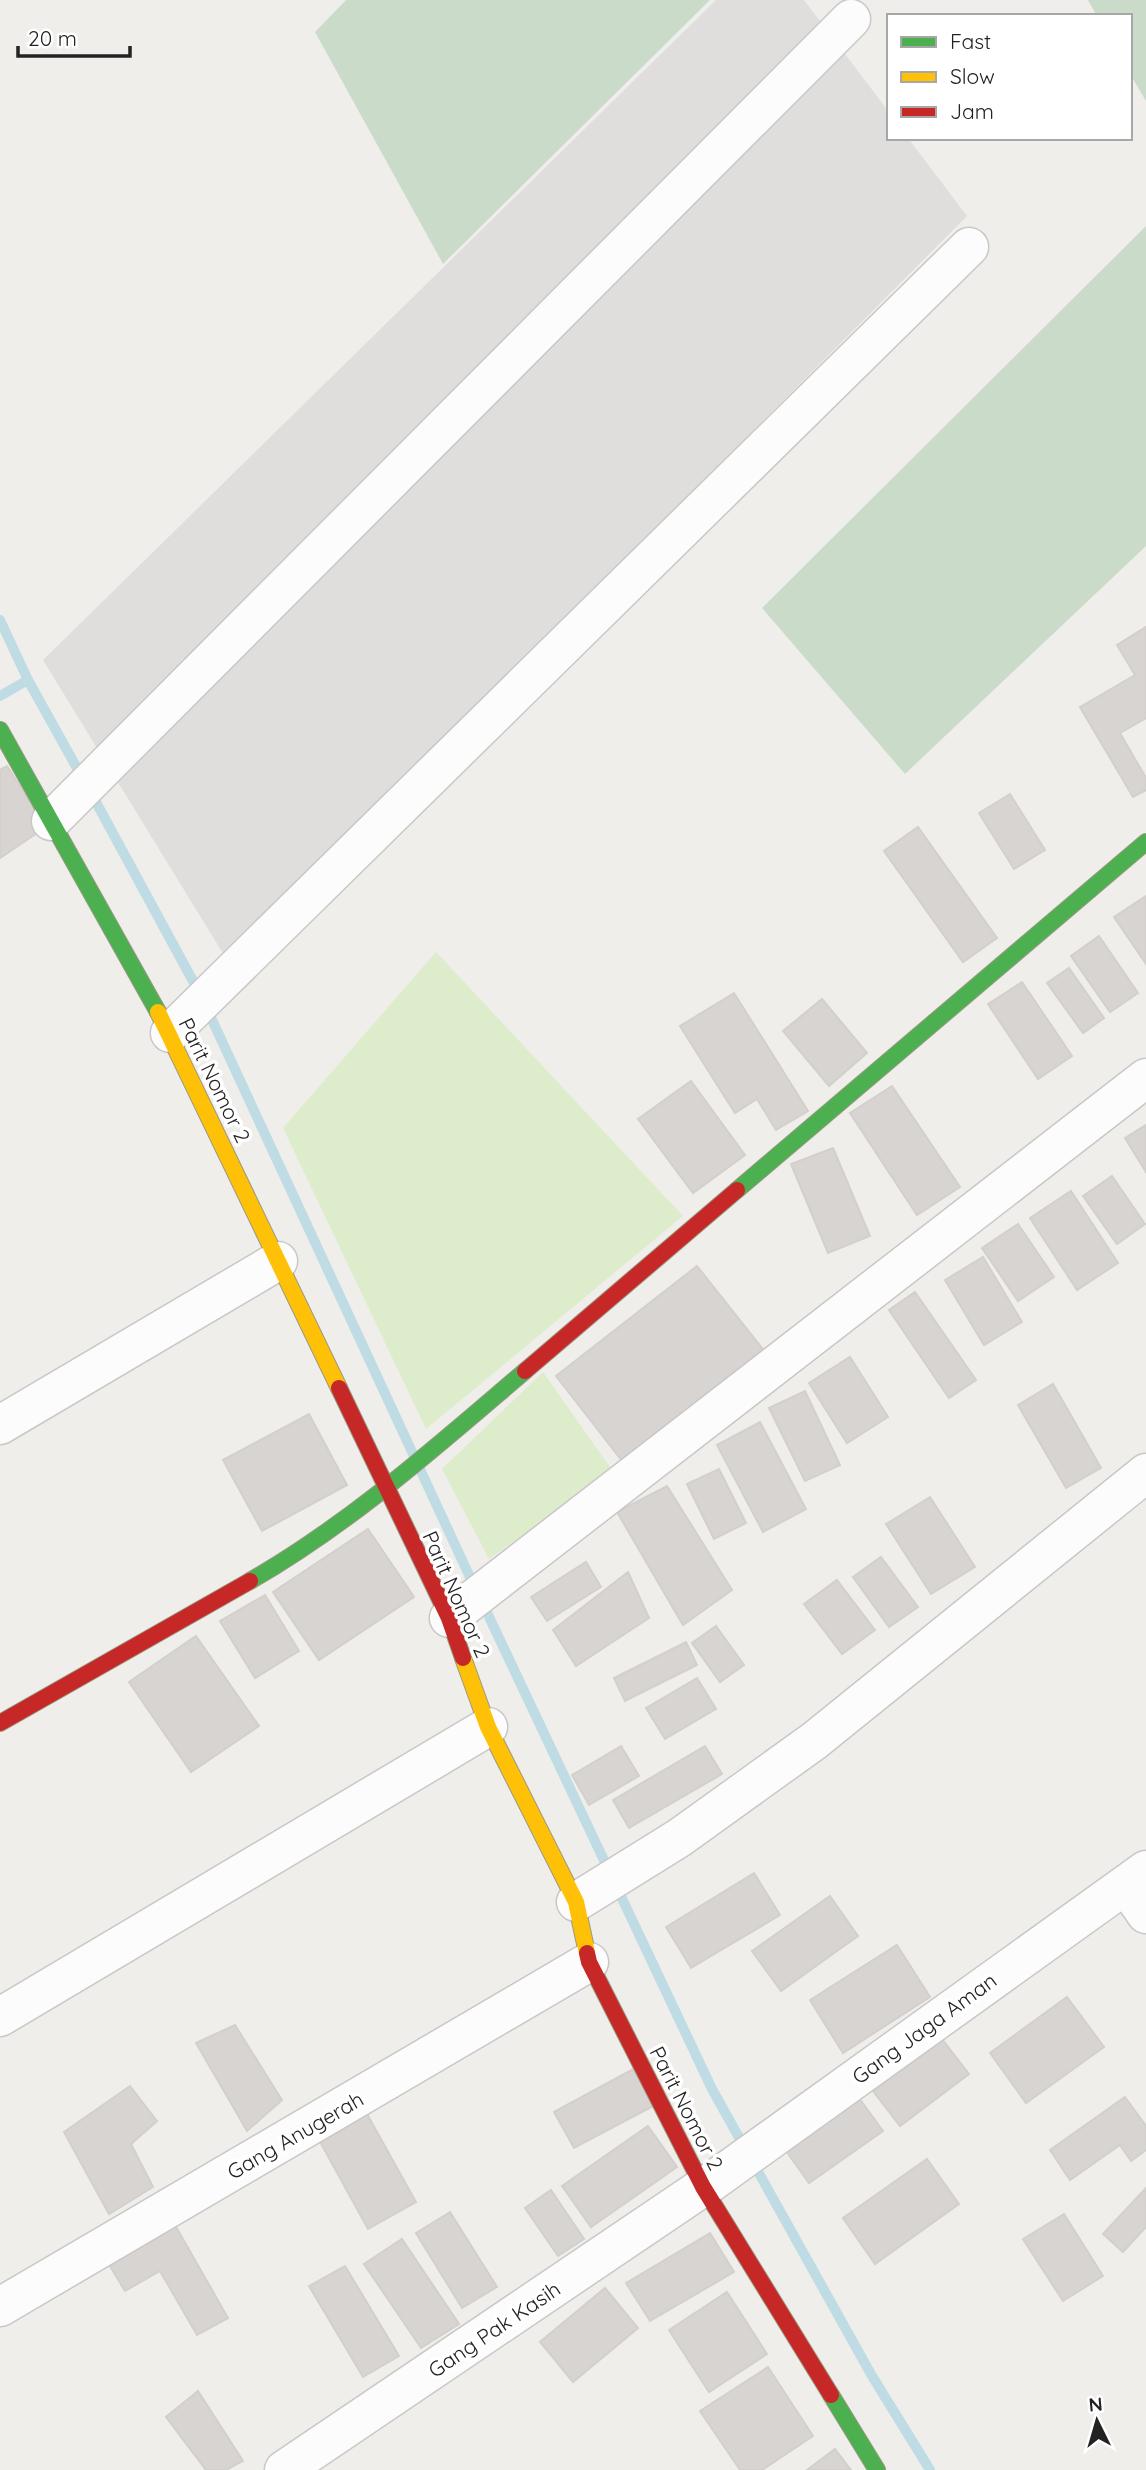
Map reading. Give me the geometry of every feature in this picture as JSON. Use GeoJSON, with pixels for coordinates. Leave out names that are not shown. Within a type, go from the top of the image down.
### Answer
{"type":"FeatureCollection","features":[{"type":"Feature","properties":{"kind":"street"},"geometry":{"type":"LineString","coordinates":[[51,821],[851,19]]}},
{"type":"Feature","properties":{"kind":"street"},"geometry":{"type":"LineString","coordinates":[[170,1033],[969,247]]}},
{"type":"Feature","properties":{"kind":"street","name":"Parit Nomor 2"},"geometry":{"type":"LineString","coordinates":[[1,732],[170,1033],[449,1618],[488,1727],[576,1902],[589,1962],[705,2187],[877,2470]]}},
{"type":"Feature","properties":{"kind":"street"},"geometry":{"type":"LineString","coordinates":[[0,1723],[285,1561],[386,1489],[1146,842]]}},
{"type":"Feature","properties":{"kind":"street"},"geometry":{"type":"LineString","coordinates":[[449,1618],[1146,1078]]}},
{"type":"Feature","properties":{"kind":"street"},"geometry":{"type":"LineString","coordinates":[[0,1425],[278,1261]]}},
{"type":"Feature","properties":{"kind":"street"},"geometry":{"type":"LineString","coordinates":[[576,1902],[679,1838],[814,1741],[1146,1473]]}},
{"type":"Feature","properties":{"kind":"street"},"geometry":{"type":"LineString","coordinates":[[0,2017],[488,1727]]}},
{"type":"Feature","properties":{"kind":"street","name":"Gang Jaga Aman"},"geometry":{"type":"LineString","coordinates":[[705,2187],[815,2106],[1139,1889]]}},
{"type":"Feature","properties":{"kind":"street","name":"Gang Anugerah"},"geometry":{"type":"LineString","coordinates":[[0,2307],[589,1962]]}},
{"type":"Feature","properties":{"kind":"street","name":"Gang Pak Kasih"},"geometry":{"type":"LineString","coordinates":[[284,2470],[705,2187]]}},
{"type":"Feature","properties":{"kind":"shaded area"},"geometry":{"type":"Polygon","coordinates":[[[716,0],[804,0],[887,109],[887,140],[910,140],[967,216],[227,960],[43,660],[716,0]]]}},
{"type":"Feature","properties":{"kind":"green space"},"geometry":{"type":"Polygon","coordinates":[[[346,0],[710,0],[443,264],[315,32],[346,0]]]}},
{"type":"Feature","properties":{"kind":"green space"},"geometry":{"type":"Polygon","coordinates":[[[1088,0],[1146,0],[1146,101],[1132,77],[1132,14],[1096,14],[1088,0]]]}},
{"type":"Feature","properties":{"kind":"green space"},"geometry":{"type":"Polygon","coordinates":[[[1146,226],[1146,546],[905,774],[762,608],[1146,226]]]}},
{"type":"Feature","properties":{"kind":"green space"},"geometry":{"type":"Polygon","coordinates":[[[436,952],[683,1216],[426,1429],[283,1128],[436,952]]]}},
{"type":"Feature","properties":{"kind":"green space"},"geometry":{"type":"Polygon","coordinates":[[[543,1372],[612,1470],[489,1559],[442,1469],[543,1372]]]}},
{"type":"Feature","properties":{"kind":"building"},"geometry":{"type":"Polygon","coordinates":[[[1146,627],[1146,718],[1120,733],[1146,778],[1146,790],[1133,797],[1080,707],[1135,675],[1117,645],[1146,627]]]}},
{"type":"Feature","properties":{"kind":"building"},"geometry":{"type":"Polygon","coordinates":[[[7,766],[46,827],[0,858],[0,770],[7,766]]]}},
{"type":"Feature","properties":{"kind":"building"},"geometry":{"type":"Polygon","coordinates":[[[1010,794],[1045,850],[1014,869],[979,813],[1010,794]]]}},
{"type":"Feature","properties":{"kind":"building"},"geometry":{"type":"Polygon","coordinates":[[[918,827],[997,938],[963,962],[884,851],[918,827]]]}},
{"type":"Feature","properties":{"kind":"building"},"geometry":{"type":"Polygon","coordinates":[[[1146,896],[1146,964],[1114,917],[1146,896]]]}},
{"type":"Feature","properties":{"kind":"building"},"geometry":{"type":"Polygon","coordinates":[[[1099,936],[1138,993],[1110,1012],[1071,956],[1099,936]]]}},
{"type":"Feature","properties":{"kind":"building"},"geometry":{"type":"Polygon","coordinates":[[[1069,968],[1104,1018],[1083,1033],[1047,983],[1069,968]]]}},
{"type":"Feature","properties":{"kind":"building"},"geometry":{"type":"Polygon","coordinates":[[[1022,982],[1072,1056],[1038,1079],[988,1004],[1022,982]]]}},
{"type":"Feature","properties":{"kind":"building"},"geometry":{"type":"Polygon","coordinates":[[[734,993],[808,1111],[776,1130],[757,1099],[735,1113],[680,1026],[734,993]]]}},
{"type":"Feature","properties":{"kind":"building"},"geometry":{"type":"Polygon","coordinates":[[[822,999],[867,1053],[829,1086],[783,1031],[822,999]]]}},
{"type":"Feature","properties":{"kind":"building"},"geometry":{"type":"Polygon","coordinates":[[[691,1081],[745,1155],[693,1193],[638,1119],[691,1081]]]}},
{"type":"Feature","properties":{"kind":"building"},"geometry":{"type":"Polygon","coordinates":[[[892,1086],[960,1187],[917,1215],[850,1113],[892,1086]]]}},
{"type":"Feature","properties":{"kind":"building"},"geometry":{"type":"Polygon","coordinates":[[[1146,1125],[1146,1172],[1125,1138],[1146,1125]]]}},
{"type":"Feature","properties":{"kind":"building"},"geometry":{"type":"Polygon","coordinates":[[[833,1148],[870,1236],[828,1253],[791,1164],[833,1148]]]}},
{"type":"Feature","properties":{"kind":"building"},"geometry":{"type":"Polygon","coordinates":[[[1112,1176],[1145,1224],[1117,1244],[1083,1196],[1112,1176]]]}},
{"type":"Feature","properties":{"kind":"building"},"geometry":{"type":"Polygon","coordinates":[[[1071,1191],[1118,1263],[1077,1290],[1030,1218],[1071,1191]]]}},
{"type":"Feature","properties":{"kind":"building"},"geometry":{"type":"Polygon","coordinates":[[[1018,1224],[1054,1277],[1018,1301],[982,1248],[1018,1224]]]}},
{"type":"Feature","properties":{"kind":"building"},"geometry":{"type":"Polygon","coordinates":[[[983,1257],[1022,1322],[984,1345],[945,1280],[983,1257]]]}},
{"type":"Feature","properties":{"kind":"building"},"geometry":{"type":"Polygon","coordinates":[[[697,1266],[765,1352],[623,1462],[556,1376],[697,1266]]]}},
{"type":"Feature","properties":{"kind":"building"},"geometry":{"type":"Polygon","coordinates":[[[915,1292],[976,1380],[949,1398],[889,1310],[915,1292]]]}},
{"type":"Feature","properties":{"kind":"building"},"geometry":{"type":"Polygon","coordinates":[[[850,1357],[888,1417],[847,1443],[809,1383],[850,1357]]]}},
{"type":"Feature","properties":{"kind":"building"},"geometry":{"type":"Polygon","coordinates":[[[1053,1384],[1101,1468],[1066,1488],[1018,1405],[1053,1384]]]}},
{"type":"Feature","properties":{"kind":"building"},"geometry":{"type":"Polygon","coordinates":[[[805,1391],[840,1465],[805,1481],[769,1408],[805,1391]]]}},
{"type":"Feature","properties":{"kind":"building"},"geometry":{"type":"Polygon","coordinates":[[[309,1414],[347,1485],[262,1531],[223,1460],[309,1414]]]}},
{"type":"Feature","properties":{"kind":"building"},"geometry":{"type":"Polygon","coordinates":[[[760,1422],[806,1509],[763,1532],[717,1445],[760,1422]]]}},
{"type":"Feature","properties":{"kind":"building"},"geometry":{"type":"Polygon","coordinates":[[[719,1469],[746,1523],[714,1539],[687,1484],[719,1469]]]}},
{"type":"Feature","properties":{"kind":"building"},"geometry":{"type":"Polygon","coordinates":[[[667,1486],[732,1590],[683,1625],[617,1512],[667,1486]]]}},
{"type":"Feature","properties":{"kind":"building"},"geometry":{"type":"Polygon","coordinates":[[[930,1497],[975,1567],[931,1594],[886,1524],[930,1497]]]}},
{"type":"Feature","properties":{"kind":"building"},"geometry":{"type":"Polygon","coordinates":[[[368,1529],[414,1597],[319,1660],[273,1592],[368,1529]]]}},
{"type":"Feature","properties":{"kind":"building"},"geometry":{"type":"Polygon","coordinates":[[[881,1557],[918,1607],[889,1627],[853,1577],[881,1557]]]}},
{"type":"Feature","properties":{"kind":"building"},"geometry":{"type":"Polygon","coordinates":[[[586,1562],[601,1587],[547,1621],[531,1597],[586,1562]]]}},
{"type":"Feature","properties":{"kind":"building"},"geometry":{"type":"Polygon","coordinates":[[[628,1572],[649,1618],[576,1666],[553,1630],[628,1572]]]}},
{"type":"Feature","properties":{"kind":"building"},"geometry":{"type":"Polygon","coordinates":[[[837,1580],[875,1630],[842,1654],[804,1604],[837,1580]]]}},
{"type":"Feature","properties":{"kind":"building"},"geometry":{"type":"Polygon","coordinates":[[[265,1595],[299,1651],[255,1678],[220,1621],[265,1595]]]}},
{"type":"Feature","properties":{"kind":"building"},"geometry":{"type":"Polygon","coordinates":[[[716,1626],[744,1665],[720,1682],[692,1643],[716,1626]]]}},
{"type":"Feature","properties":{"kind":"building"},"geometry":{"type":"Polygon","coordinates":[[[196,1636],[259,1726],[191,1772],[129,1682],[196,1636]]]}},
{"type":"Feature","properties":{"kind":"building"},"geometry":{"type":"Polygon","coordinates":[[[686,1642],[697,1665],[625,1701],[614,1678],[686,1642]]]}},
{"type":"Feature","properties":{"kind":"building"},"geometry":{"type":"Polygon","coordinates":[[[697,1678],[716,1709],[665,1739],[646,1708],[697,1678]]]}},
{"type":"Feature","properties":{"kind":"building"},"geometry":{"type":"Polygon","coordinates":[[[621,1746],[639,1776],[589,1805],[572,1775],[621,1746]]]}},
{"type":"Feature","properties":{"kind":"building"},"geometry":{"type":"Polygon","coordinates":[[[705,1746],[722,1774],[629,1828],[613,1800],[705,1746]]]}},
{"type":"Feature","properties":{"kind":"building"},"geometry":{"type":"Polygon","coordinates":[[[754,1873],[780,1915],[691,1968],[666,1927],[754,1873]]]}},
{"type":"Feature","properties":{"kind":"building"},"geometry":{"type":"Polygon","coordinates":[[[830,1896],[858,1936],[781,1991],[752,1951],[830,1896]]]}},
{"type":"Feature","properties":{"kind":"building"},"geometry":{"type":"Polygon","coordinates":[[[897,1945],[930,1997],[843,2053],[810,2000],[897,1945]]]}},
{"type":"Feature","properties":{"kind":"building"},"geometry":{"type":"Polygon","coordinates":[[[1067,1997],[1104,2047],[1026,2103],[990,2053],[1067,1997]]]}},
{"type":"Feature","properties":{"kind":"building"},"geometry":{"type":"Polygon","coordinates":[[[235,2025],[282,2100],[247,2131],[196,2043],[235,2025]]]}},
{"type":"Feature","properties":{"kind":"building"},"geometry":{"type":"Polygon","coordinates":[[[942,2039],[969,2074],[900,2126],[873,2091],[942,2039]]]}},
{"type":"Feature","properties":{"kind":"building"},"geometry":{"type":"Polygon","coordinates":[[[635,2068],[655,2105],[574,2148],[554,2112],[635,2068]]]}},
{"type":"Feature","properties":{"kind":"building"},"geometry":{"type":"Polygon","coordinates":[[[130,2086],[157,2121],[131,2144],[153,2187],[109,2214],[64,2132],[130,2086]]]}},
{"type":"Feature","properties":{"kind":"building"},"geometry":{"type":"Polygon","coordinates":[[[851,2087],[883,2131],[809,2183],[777,2138],[851,2087]]]}},
{"type":"Feature","properties":{"kind":"building"},"geometry":{"type":"Polygon","coordinates":[[[1125,2097],[1146,2126],[1146,2150],[1131,2161],[1120,2145],[1070,2180],[1050,2150],[1125,2097]]]}},
{"type":"Feature","properties":{"kind":"building"},"geometry":{"type":"Polygon","coordinates":[[[367,2114],[416,2202],[368,2229],[319,2140],[367,2114]]]}},
{"type":"Feature","properties":{"kind":"building"},"geometry":{"type":"Polygon","coordinates":[[[648,2126],[677,2167],[591,2227],[562,2186],[648,2126]]]}},
{"type":"Feature","properties":{"kind":"building"},"geometry":{"type":"Polygon","coordinates":[[[927,2159],[959,2204],[875,2264],[843,2218],[927,2159]]]}},
{"type":"Feature","properties":{"kind":"building"},"geometry":{"type":"Polygon","coordinates":[[[1146,2188],[1146,2227],[1123,2252],[1103,2234],[1146,2188]]]}},
{"type":"Feature","properties":{"kind":"building"},"geometry":{"type":"Polygon","coordinates":[[[551,2190],[584,2239],[558,2256],[525,2208],[551,2190]]]}},
{"type":"Feature","properties":{"kind":"building"},"geometry":{"type":"Polygon","coordinates":[[[450,2212],[497,2287],[462,2308],[416,2233],[450,2212]]]}},
{"type":"Feature","properties":{"kind":"building"},"geometry":{"type":"Polygon","coordinates":[[[1064,2214],[1103,2276],[1063,2301],[1023,2239],[1064,2214]]]}},
{"type":"Feature","properties":{"kind":"building"},"geometry":{"type":"Polygon","coordinates":[[[171,2218],[228,2318],[197,2335],[160,2271],[125,2291],[104,2256],[171,2218]]]}},
{"type":"Feature","properties":{"kind":"building"},"geometry":{"type":"Polygon","coordinates":[[[710,2233],[734,2272],[650,2321],[626,2283],[710,2233]]]}},
{"type":"Feature","properties":{"kind":"building"},"geometry":{"type":"Polygon","coordinates":[[[402,2239],[459,2324],[421,2348],[364,2264],[402,2239]]]}},
{"type":"Feature","properties":{"kind":"building"},"geometry":{"type":"Polygon","coordinates":[[[345,2266],[399,2356],[363,2377],[309,2286],[345,2266]]]}},
{"type":"Feature","properties":{"kind":"building"},"geometry":{"type":"Polygon","coordinates":[[[605,2288],[638,2328],[573,2382],[540,2342],[605,2288]]]}},
{"type":"Feature","properties":{"kind":"building"},"geometry":{"type":"Polygon","coordinates":[[[727,2292],[767,2354],[709,2392],[669,2330],[727,2292]]]}},
{"type":"Feature","properties":{"kind":"building"},"geometry":{"type":"Polygon","coordinates":[[[768,2367],[813,2436],[762,2470],[740,2470],[700,2411],[768,2367]]]}},
{"type":"Feature","properties":{"kind":"building"},"geometry":{"type":"Polygon","coordinates":[[[198,2391],[243,2461],[226,2470],[206,2470],[166,2417],[198,2391]]]}},
{"type":"Feature","properties":{"kind":"building"},"geometry":{"type":"Polygon","coordinates":[[[835,2449],[851,2470],[807,2470],[835,2449]]]}},
{"type":"Feature","properties":{"kind":"waterway"},"geometry":{"type":"LineString","coordinates":[[0,620],[28,680],[83,779]]}},
{"type":"Feature","properties":{"kind":"waterway"},"geometry":{"type":"LineString","coordinates":[[0,696],[28,680]]}},
{"type":"Feature","properties":{"kind":"waterway"},"geometry":{"type":"LineString","coordinates":[[91,793],[200,994]]}},
{"type":"Feature","properties":{"kind":"waterway"},"geometry":{"type":"LineString","coordinates":[[207,1009],[475,1588]]}},
{"type":"Feature","properties":{"kind":"waterway"},"geometry":{"type":"LineString","coordinates":[[482,1602],[712,2089],[872,2376],[930,2470]]}},
{"type":"Feature","properties":{"kind":"traffic: fast"},"geometry":{"type":"LineString","coordinates":[[0,730],[158,1012]]}},
{"type":"Feature","properties":{"kind":"traffic: fast"},"geometry":{"type":"LineString","coordinates":[[737,1190],[1146,842]]}},
{"type":"Feature","properties":{"kind":"traffic: fast"},"geometry":{"type":"LineString","coordinates":[[250,1581],[358,1509],[525,1371]]}},
{"type":"Feature","properties":{"kind":"traffic: fast"},"geometry":{"type":"LineString","coordinates":[[831,2395],[877,2470]]}},
{"type":"Feature","properties":{"kind":"traffic: slow"},"geometry":{"type":"LineString","coordinates":[[158,1012],[339,1388]]}},
{"type":"Feature","properties":{"kind":"traffic: slow"},"geometry":{"type":"LineString","coordinates":[[463,1658],[488,1727],[576,1902],[587,1953]]}},
{"type":"Feature","properties":{"kind":"traffic: jam"},"geometry":{"type":"LineString","coordinates":[[525,1371],[737,1190]]}},
{"type":"Feature","properties":{"kind":"traffic: jam"},"geometry":{"type":"LineString","coordinates":[[339,1388],[449,1618],[463,1658]]}},
{"type":"Feature","properties":{"kind":"traffic: jam"},"geometry":{"type":"LineString","coordinates":[[0,1723],[250,1581]]}},
{"type":"Feature","properties":{"kind":"traffic: jam"},"geometry":{"type":"LineString","coordinates":[[587,1953],[589,1962],[703,2187],[831,2395]]}}]}
